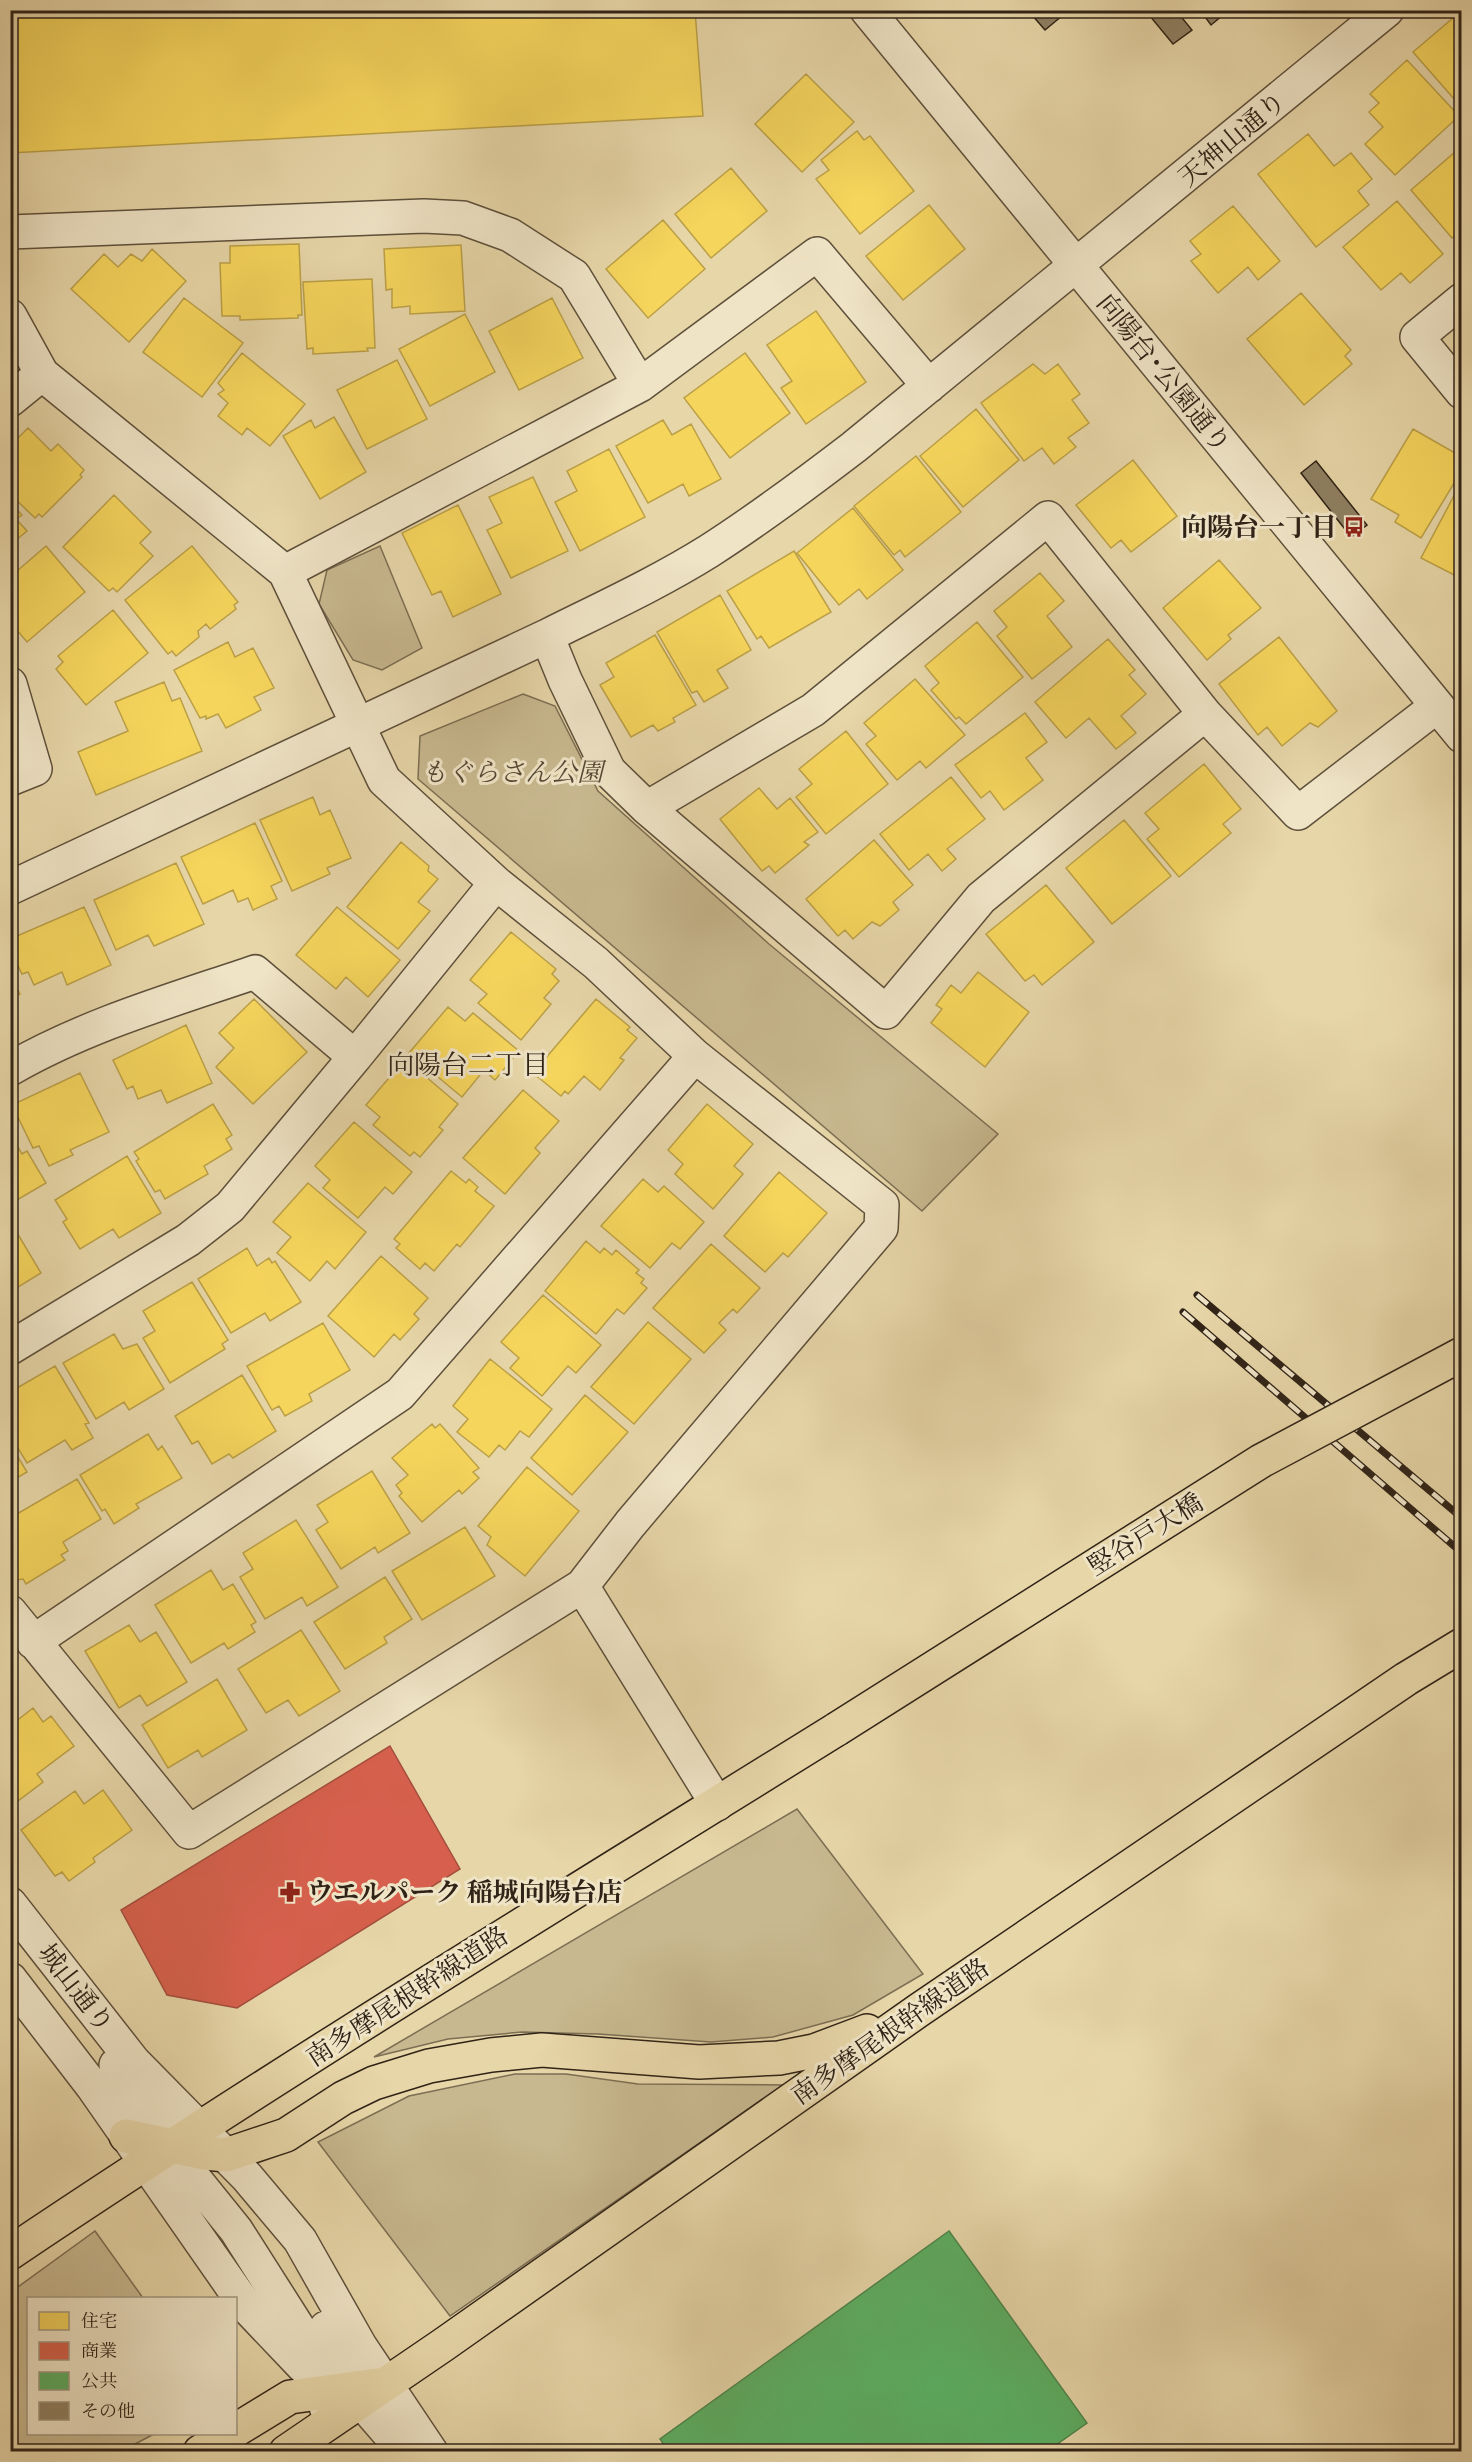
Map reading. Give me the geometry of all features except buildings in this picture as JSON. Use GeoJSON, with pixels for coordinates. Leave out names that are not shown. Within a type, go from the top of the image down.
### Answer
{"type":"FeatureCollection","features":[{"type":"Feature","properties":{"kind":"main road","name":"竪谷戸大橋"},"geometry":{"type":"LineString","coordinates":[[837,1729],[1261,1461],[1461,1354]]}},
{"type":"Feature","properties":{"kind":"main road","name":"南多摩尾根幹線道路"},"geometry":{"type":"LineString","coordinates":[[286,2451],[339,2390],[443,2345],[919,2010],[1406,1679],[1461,1645]]}},
{"type":"Feature","properties":{"kind":"main road","name":"南多摩尾根幹線道路"},"geometry":{"type":"LineString","coordinates":[[10,2253],[145,2164],[181,2160],[200,2129],[527,1919],[837,1729]]}},
{"type":"Feature","properties":{"kind":"main road"},"geometry":{"type":"LineString","coordinates":[[126,2136],[181,2160],[237,2166],[343,2098],[374,2083],[429,2066],[491,2055],[542,2050],[699,2062],[778,2058],[825,2048],[919,2010]]}},
{"type":"Feature","properties":{"kind":"main road"},"geometry":{"type":"LineString","coordinates":[[237,2429],[290,2397],[339,2390]]}},
{"type":"Feature","properties":{"kind":"main road"},"geometry":{"type":"LineString","coordinates":[[200,2451],[227,2435]]}},
{"type":"Feature","properties":{"kind":"street","name":"向陽台･公園通り"},"geometry":{"type":"LineString","coordinates":[[867,10],[1461,736]]}},
{"type":"Feature","properties":{"kind":"street","name":"天神山通り"},"geometry":{"type":"LineString","coordinates":[[10,888],[547,636],[632,594],[708,552],[793,494],[929,386],[1387,10]]}},
{"type":"Feature","properties":{"kind":"street"},"geometry":{"type":"LineString","coordinates":[[10,232],[424,216],[464,218],[510,235],[574,276],[640,385]]}},
{"type":"Feature","properties":{"kind":"street"},"geometry":{"type":"LineString","coordinates":[[285,572],[640,385],[817,254],[929,386]]}},
{"type":"Feature","properties":{"kind":"street"},"geometry":{"type":"LineString","coordinates":[[1461,300],[1417,337],[1461,392]]}},
{"type":"Feature","properties":{"kind":"street"},"geometry":{"type":"LineString","coordinates":[[10,316],[42,374],[285,572],[384,780],[496,883],[596,963],[695,1056],[882,1205],[881,1228],[637,1515],[582,1586],[189,1832],[10,1612]]}},
{"type":"Feature","properties":{"kind":"street"},"geometry":{"type":"LineString","coordinates":[[10,400],[42,374]]}},
{"type":"Feature","properties":{"kind":"street"},"geometry":{"type":"LineString","coordinates":[[647,808],[813,710],[1048,518],[1204,714],[1298,813],[1437,706]]}},
{"type":"Feature","properties":{"kind":"street"},"geometry":{"type":"LineString","coordinates":[[547,636],[564,680],[609,771],[647,808],[886,1012],[981,898],[1204,714]]}},
{"type":"Feature","properties":{"kind":"street"},"geometry":{"type":"LineString","coordinates":[[10,684],[35,769],[10,779]]}},
{"type":"Feature","properties":{"kind":"street"},"geometry":{"type":"LineString","coordinates":[[10,1348],[188,1239],[230,1207],[496,883]]}},
{"type":"Feature","properties":{"kind":"street"},"geometry":{"type":"LineString","coordinates":[[10,1070],[30,1058],[123,1017],[255,972],[355,1057]]}},
{"type":"Feature","properties":{"kind":"street"},"geometry":{"type":"LineString","coordinates":[[33,1642],[400,1394],[695,1056]]}},
{"type":"Feature","properties":{"kind":"street"},"geometry":{"type":"LineString","coordinates":[[582,1586],[717,1804]]}},
{"type":"Feature","properties":{"kind":"street","name":"城山通り"},"geometry":{"type":"LineString","coordinates":[[10,1904],[126,2052],[237,2166],[300,2240],[360,2346],[339,2390],[245,2305],[93,2087],[10,1979]]}},
{"type":"Feature","properties":{"kind":"street"},"geometry":{"type":"LineString","coordinates":[[10,1932],[109,2055],[181,2160],[310,2324],[339,2390],[431,2451]]}},
{"type":"Feature","properties":{"kind":"street"},"geometry":{"type":"LineString","coordinates":[[242,2102],[237,2166],[226,2172],[231,2186],[251,2216],[310,2324],[339,2390],[405,2451]]}},
{"type":"Feature","properties":{"kind":"green space"},"geometry":{"type":"Polygon","coordinates":[[[380,546],[422,648],[382,670],[353,660],[319,604],[327,570],[380,546]]]}},
{"type":"Feature","properties":{"kind":"green space","name":"もぐらさん公園"},"geometry":{"type":"Polygon","coordinates":[[[523,694],[555,706],[598,791],[769,944],[998,1134],[922,1211],[418,779],[420,736],[523,694]]]}},
{"type":"Feature","properties":{"kind":"green space"},"geometry":{"type":"Polygon","coordinates":[[[797,1809],[923,1974],[853,2015],[773,2037],[711,2042],[598,2034],[522,2032],[448,2039],[374,2057],[797,1809]]]}},
{"type":"Feature","properties":{"kind":"green space"},"geometry":{"type":"Polygon","coordinates":[[[515,2074],[566,2074],[638,2084],[783,2085],[450,2316],[318,2142],[409,2096],[515,2074]]]}},
{"type":"Feature","properties":{"kind":"green space"},"geometry":{"type":"Polygon","coordinates":[[[95,2231],[142,2297],[27,2297],[27,2435],[152,2435],[122,2451],[11,2451],[11,2292],[95,2231]]]}},
{"type":"Feature","properties":{"kind":"railway"},"geometry":{"type":"LineString","coordinates":[[1197,1295],[1462,1518]]}},
{"type":"Feature","properties":{"kind":"railway"},"geometry":{"type":"LineString","coordinates":[[1183,1312],[1462,1553]]}},
{"type":"Feature","properties":{"kind":"place","name":"向陽台一丁目"},"geometry":{"type":"Point","coordinates":[1354,527]}},
{"type":"Feature","properties":{"kind":"place","name":"ウエルパーク 稲城向陽台店"},"geometry":{"type":"Point","coordinates":[290,1892]}},
{"type":"Feature","properties":{"kind":"district","name":"向陽台二丁目"},"geometry":{"type":"Point","coordinates":[468,1065]}}]}
